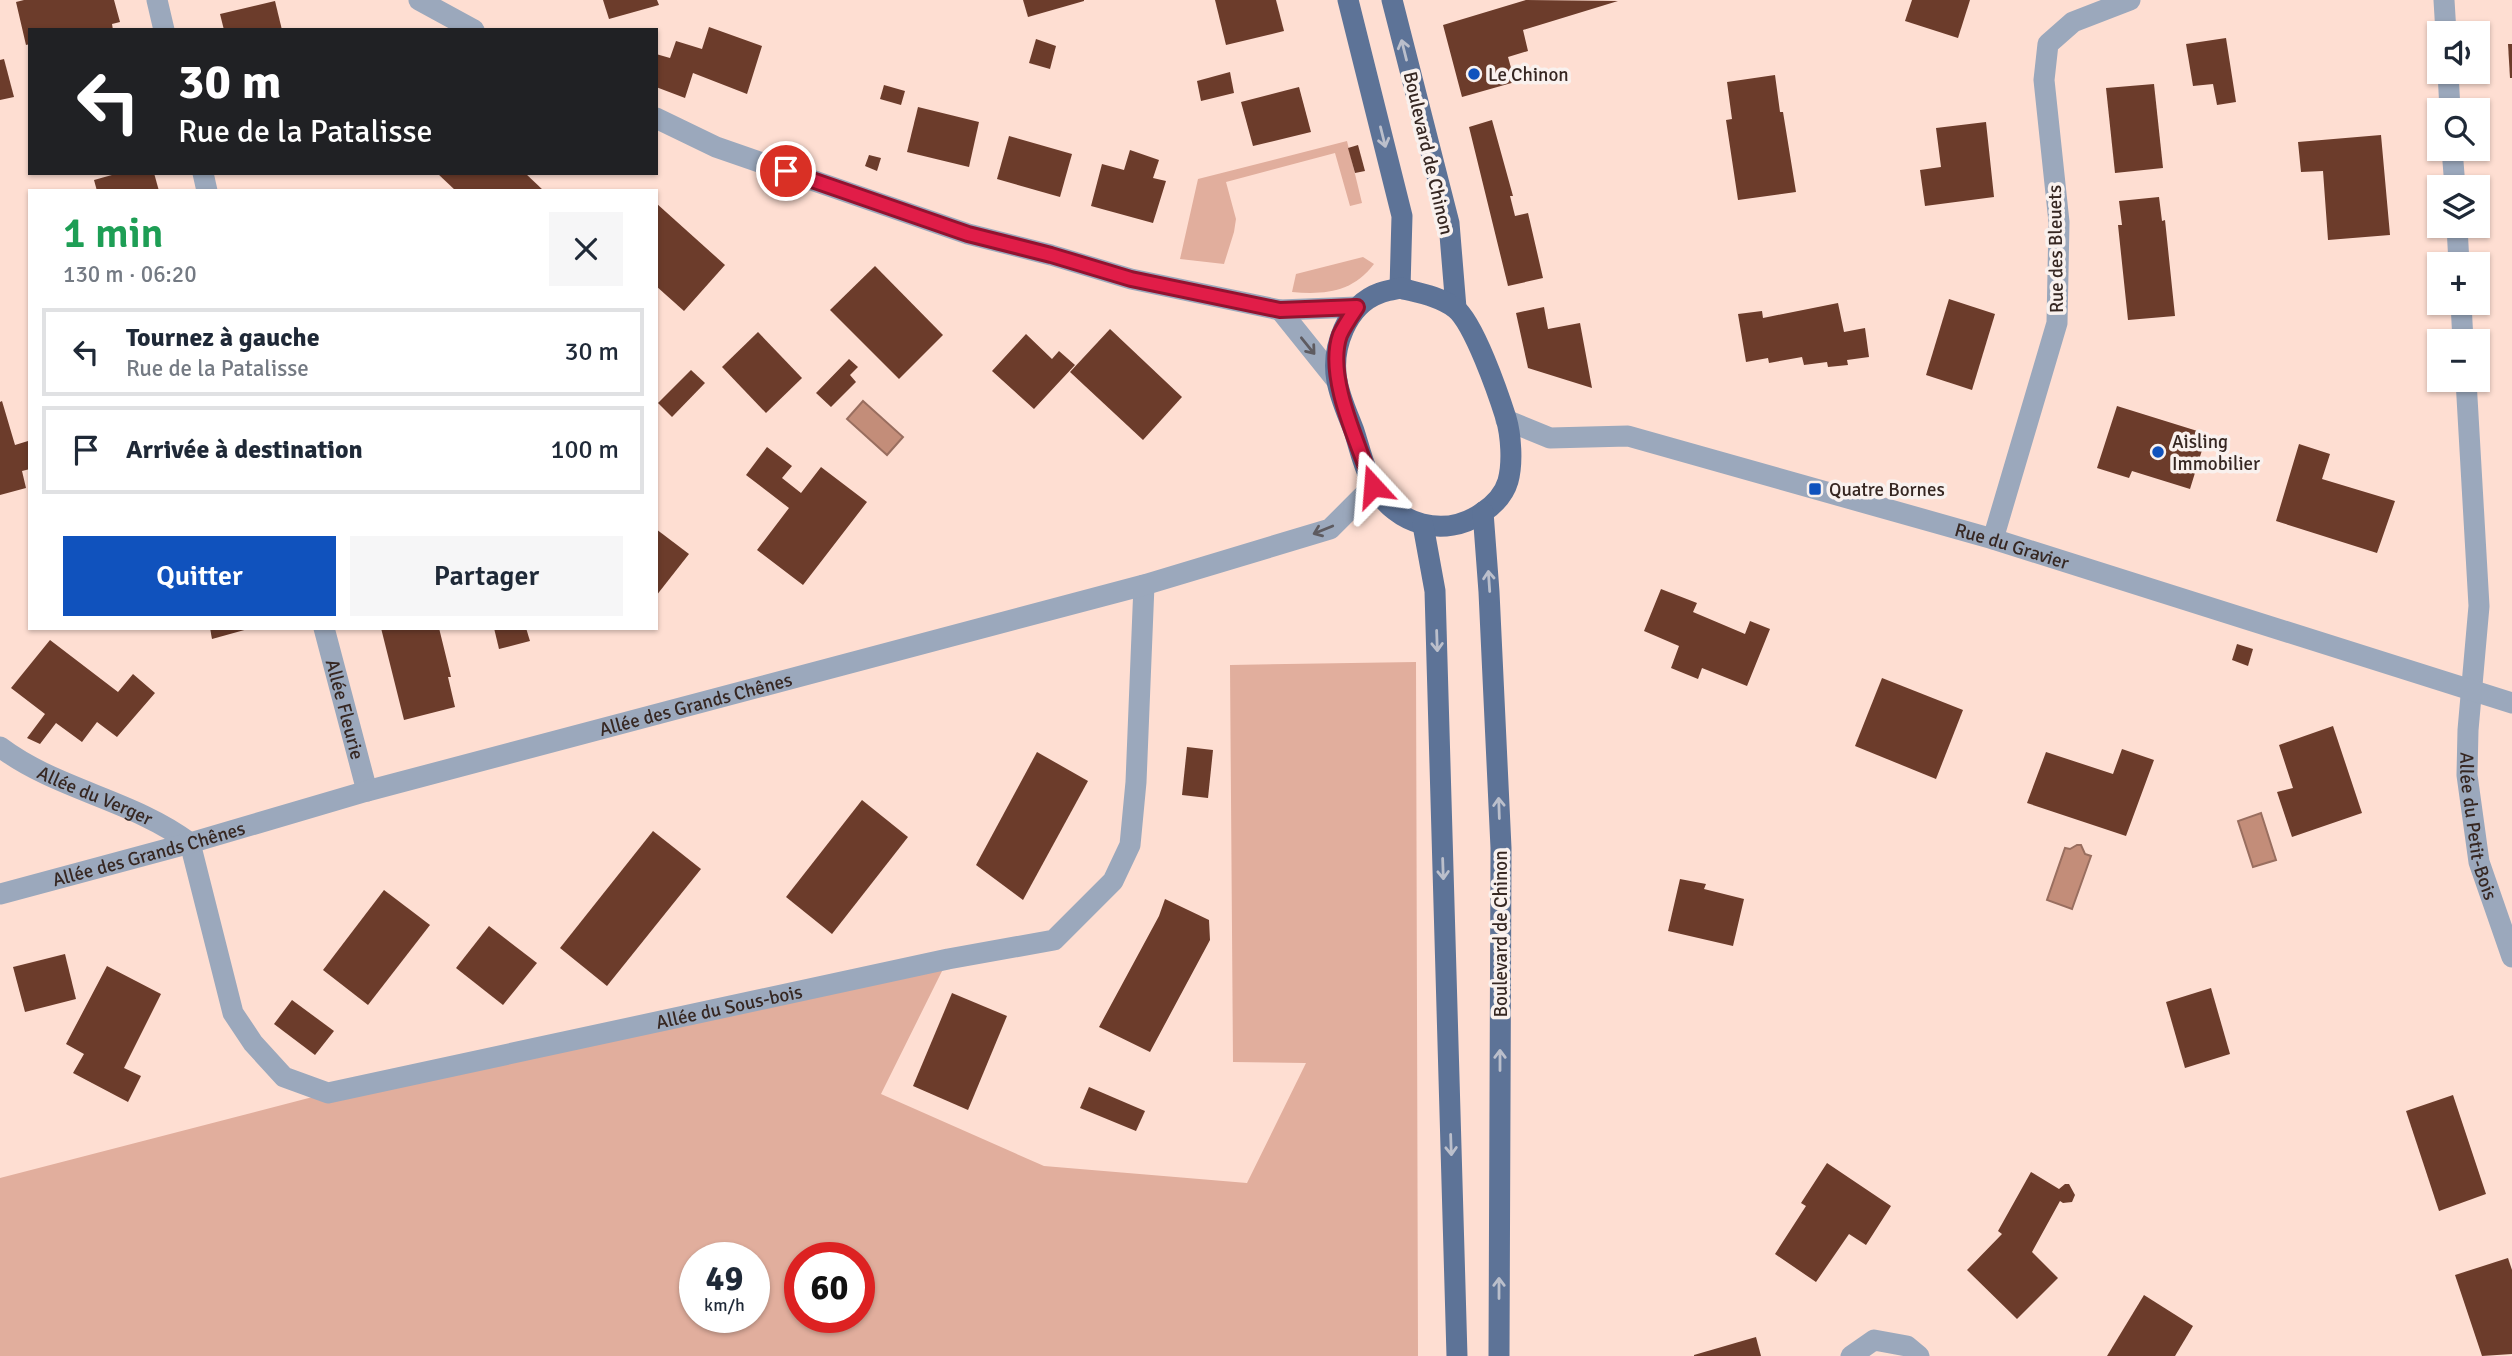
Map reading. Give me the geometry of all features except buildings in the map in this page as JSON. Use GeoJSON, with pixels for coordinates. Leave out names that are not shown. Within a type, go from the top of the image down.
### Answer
{"type":"FeatureCollection","features":[{"type":"Feature","properties":{"kind":"main road","name":"Boulevard de Chinon"},"geometry":{"type":"LineString","coordinates":[[1348,0],[1402,216],[1400,288]]}},
{"type":"Feature","properties":{"kind":"main road","name":"Boulevard de Chinon"},"geometry":{"type":"LineString","coordinates":[[1392,0],[1449,223],[1456,309]]}},
{"type":"Feature","properties":{"kind":"main road"},"geometry":{"type":"LineString","coordinates":[[1400,288],[1429,295],[1456,309],[1473,333],[1506,419],[1510,457],[1508,480],[1500,498],[1469,521],[1447,526],[1423,525],[1406,519],[1392,509],[1373,486],[1337,382],[1336,356],[1340,335],[1357,307],[1378,293],[1400,288]]}},
{"type":"Feature","properties":{"kind":"main road","name":"Boulevard de Chinon"},"geometry":{"type":"LineString","coordinates":[[1483,512],[1501,848],[1499,1356]]}},
{"type":"Feature","properties":{"kind":"main road"},"geometry":{"type":"LineString","coordinates":[[1423,525],[1435,590],[1457,1356]]}},
{"type":"Feature","properties":{"kind":"street"},"geometry":{"type":"LineString","coordinates":[[157,0],[164,28]]}},
{"type":"Feature","properties":{"kind":"street"},"geometry":{"type":"LineString","coordinates":[[419,0],[470,28]]}},
{"type":"Feature","properties":{"kind":"street","name":"Rue des Bleuets"},"geometry":{"type":"LineString","coordinates":[[1993,539],[2057,323],[2059,222],[2044,80],[2048,44],[2073,22],[2130,0]]}},
{"type":"Feature","properties":{"kind":"street"},"geometry":{"type":"LineString","coordinates":[[2444,0],[2445,21]]}},
{"type":"Feature","properties":{"kind":"street"},"geometry":{"type":"LineString","coordinates":[[658,119],[716,147],[968,234],[1131,279],[1280,310],[1357,307]]}},
{"type":"Feature","properties":{"kind":"street"},"geometry":{"type":"LineString","coordinates":[[1280,310],[1337,382]]}},
{"type":"Feature","properties":{"kind":"street"},"geometry":{"type":"LineString","coordinates":[[2467,392],[2479,606],[2473,691]]}},
{"type":"Feature","properties":{"kind":"street","name":"Rue du Gravier"},"geometry":{"type":"LineString","coordinates":[[1506,419],[1550,438],[1628,436],[1993,539],[2512,703]]}},
{"type":"Feature","properties":{"kind":"street","name":"Allée des Grands Chênes"},"geometry":{"type":"LineString","coordinates":[[0,894],[367,792],[1144,585],[1331,529],[1373,486]]}},
{"type":"Feature","properties":{"kind":"street","name":"Allée du Sous-bois"},"geometry":{"type":"LineString","coordinates":[[190,843],[233,1013],[253,1043],[284,1077],[328,1093],[948,959],[1054,940],[1114,881],[1130,845],[1136,782],[1144,585]]}},
{"type":"Feature","properties":{"kind":"street","name":"Allée Fleurie"},"geometry":{"type":"LineString","coordinates":[[325,630],[367,792]]}},
{"type":"Feature","properties":{"kind":"street","name":"Allée du Petit-Bois"},"geometry":{"type":"LineString","coordinates":[[2473,691],[2468,730],[2467,775],[2471,818],[2479,862],[2512,957]]}},
{"type":"Feature","properties":{"kind":"street","name":"Allée du Verger"},"geometry":{"type":"LineString","coordinates":[[0,747],[34,768],[169,827],[190,843]]}},
{"type":"Feature","properties":{"kind":"street"},"geometry":{"type":"LineString","coordinates":[[1851,1356],[1874,1340],[1907,1346],[1919,1356]]}},
{"type":"Feature","properties":{"kind":"shaded area"},"geometry":{"type":"Polygon","coordinates":[[[1347,141],[1362,203],[1350,206],[1335,153],[1226,182],[1236,219],[1224,264],[1180,259],[1198,179],[1347,141]]]}},
{"type":"Feature","properties":{"kind":"shaded area"},"geometry":{"type":"Polygon","coordinates":[[[1363,257],[1374,264],[1348,286],[1327,292],[1292,292],[1296,274],[1363,257]]]}},
{"type":"Feature","properties":{"kind":"shaded area"},"geometry":{"type":"Polygon","coordinates":[[[863,401],[903,437],[887,455],[847,419],[863,401]]]}},
{"type":"Feature","properties":{"kind":"shaded area"},"geometry":{"type":"Polygon","coordinates":[[[1416,662],[1418,1356],[0,1356],[0,1178],[328,1093],[948,959],[881,1094],[1044,1166],[1247,1183],[1306,1063],[1233,1062],[1230,665],[1416,662]]]}},
{"type":"Feature","properties":{"kind":"shaded area"},"geometry":{"type":"Polygon","coordinates":[[[2261,813],[2276,860],[2253,867],[2238,821],[2261,813]]]}},
{"type":"Feature","properties":{"kind":"shaded area"},"geometry":{"type":"Polygon","coordinates":[[[2081,845],[2085,854],[2091,856],[2072,909],[2047,900],[2065,848],[2070,849],[2081,845]]]}},
{"type":"Feature","properties":{"kind":"place","name":"Le Chinon"},"geometry":{"type":"Point","coordinates":[1474,74]}},
{"type":"Feature","properties":{"kind":"place","name":"Aisling Immobilier"},"geometry":{"type":"Point","coordinates":[2158,452]}},
{"type":"Feature","properties":{"kind":"place","name":"Quatre Bornes"},"geometry":{"type":"Point","coordinates":[1815,489]}},
{"type":"Feature","properties":{"kind":"route"},"geometry":{"type":"LineString","coordinates":[[786,171],[968,234],[1131,279],[1280,310],[1357,307],[1340,335],[1336,356],[1337,382],[1373,486]]}}]}
